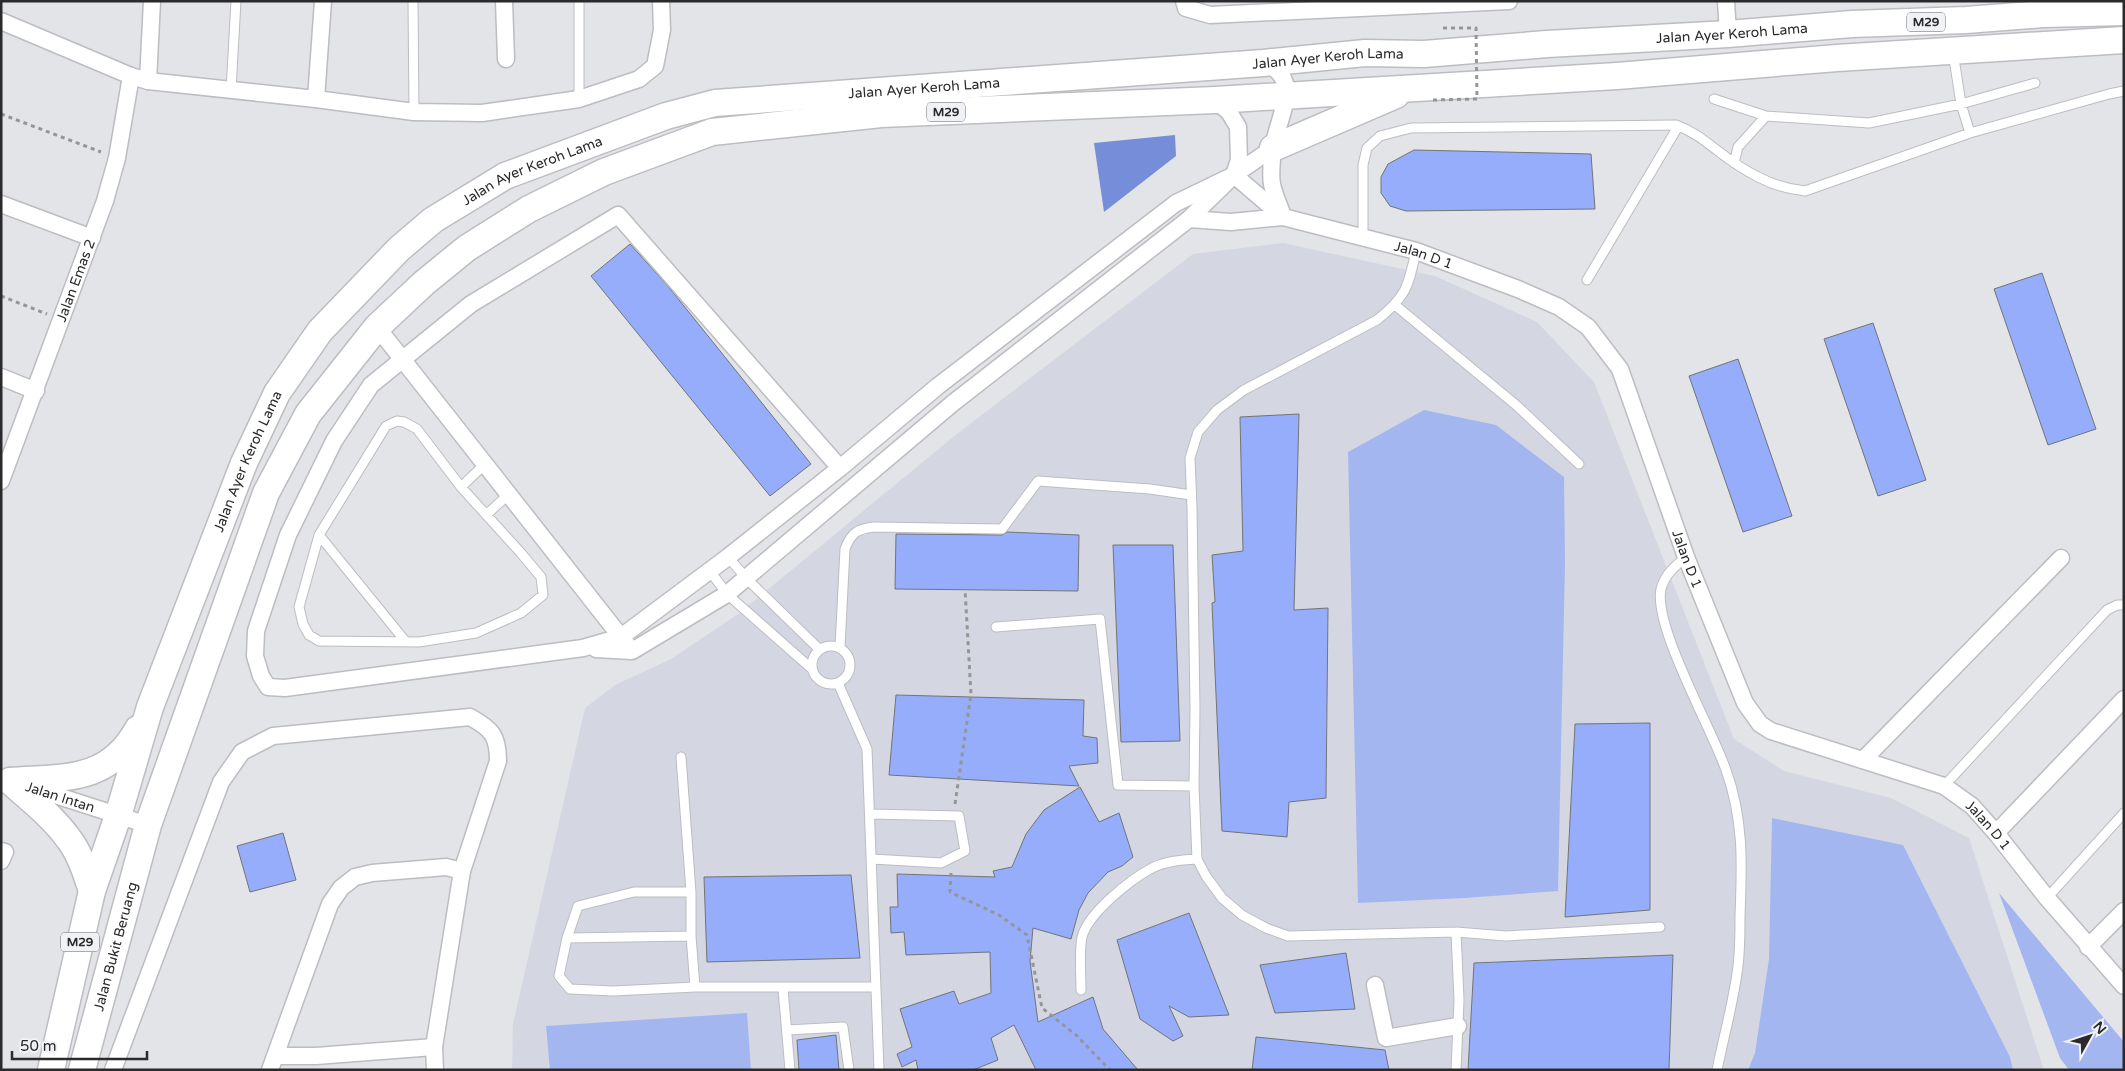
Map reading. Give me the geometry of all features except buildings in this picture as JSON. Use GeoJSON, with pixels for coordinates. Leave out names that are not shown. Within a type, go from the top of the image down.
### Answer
{"type":"FeatureCollection","features":[{"type":"Feature","properties":{"kind":"main road","name":"Jalan Ayer Keroh Lama"},"geometry":{"type":"LineString","coordinates":[[118,816],[150,707],[244,463],[277,393],[320,331],[399,249],[433,220],[505,176],[666,116],[715,103],[1263,63],[1365,53],[1424,54],[1852,24],[1966,20],[2044,14],[2124,12]]}},
{"type":"Feature","properties":{"kind":"main road"},"geometry":{"type":"LineString","coordinates":[[1617,76],[1634,64],[1662,61],[1684,62],[1698,59],[1712,51],[1728,34],[1746,53],[1765,55],[1798,52],[1836,58]]}},
{"type":"Feature","properties":{"kind":"main road","name":"Jalan Ayer Keroh Lama"},"geometry":{"type":"LineString","coordinates":[[148,825],[266,494],[308,414],[377,327],[424,283],[467,248],[529,209],[604,172],[712,132],[881,114],[1215,100],[1287,95],[1423,94],[1836,58],[2124,40]]}},
{"type":"Feature","properties":{"kind":"main road"},"geometry":{"type":"LineString","coordinates":[[1273,148],[1423,94]]}},
{"type":"Feature","properties":{"kind":"main road"},"geometry":{"type":"LineString","coordinates":[[320,331],[342,323],[363,322],[377,327]]}},
{"type":"Feature","properties":{"kind":"main road"},"geometry":{"type":"LineString","coordinates":[[6,779],[82,776],[101,767],[117,757],[131,742],[150,707]]}},
{"type":"Feature","properties":{"kind":"main road"},"geometry":{"type":"LineString","coordinates":[[6,779],[55,822],[70,839],[82,862],[92,891]]}},
{"type":"Feature","properties":{"kind":"main road","name":"M29"},"geometry":{"type":"LineString","coordinates":[[51,1070],[92,891],[118,816]]}},
{"type":"Feature","properties":{"kind":"main road","name":"Jalan Bukit Beruang"},"geometry":{"type":"LineString","coordinates":[[82,1070],[148,825]]}},
{"type":"Feature","properties":{"kind":"street"},"geometry":{"type":"LineString","coordinates":[[148,80],[152,1]]}},
{"type":"Feature","properties":{"kind":"street"},"geometry":{"type":"LineString","coordinates":[[316,99],[323,1]]}},
{"type":"Feature","properties":{"kind":"street"},"geometry":{"type":"LineString","coordinates":[[504,1],[506,59]]}},
{"type":"Feature","properties":{"kind":"street"},"geometry":{"type":"LineString","coordinates":[[1,21],[131,76],[148,80],[414,112],[482,113],[578,99],[639,79],[655,66],[662,30],[661,1]]}},
{"type":"Feature","properties":{"kind":"street"},"geometry":{"type":"LineString","coordinates":[[1184,1],[1186,8],[1210,15],[1509,1]]}},
{"type":"Feature","properties":{"kind":"street"},"geometry":{"type":"LineString","coordinates":[[1726,1],[1728,34]]}},
{"type":"Feature","properties":{"kind":"street"},"geometry":{"type":"LineString","coordinates":[[1189,219],[1231,222],[1283,217],[1272,184],[1273,148],[1287,95],[1283,78],[1276,67],[1263,63]]}},
{"type":"Feature","properties":{"kind":"street","name":"Jalan Emas 2"},"geometry":{"type":"LineString","coordinates":[[1,480],[36,391],[105,201],[117,158],[131,76]]}},
{"type":"Feature","properties":{"kind":"street"},"geometry":{"type":"LineString","coordinates":[[583,648],[632,651],[727,594],[953,403],[1189,219],[1234,175],[1239,160],[1238,127],[1229,112],[1215,100]]}},
{"type":"Feature","properties":{"kind":"street"},"geometry":{"type":"LineString","coordinates":[[840,468],[618,216],[470,304],[371,385],[334,441],[288,535],[256,631],[255,656],[264,682],[268,688],[286,688],[583,648],[621,638],[710,571],[840,468],[938,386],[1176,203],[1234,175],[1273,148]]}},
{"type":"Feature","properties":{"kind":"street","name":"Jalan D 1"},"geometry":{"type":"LineString","coordinates":[[1234,175],[1283,217],[1416,251],[1535,296],[1559,308],[1588,327],[1620,369],[1686,557],[1745,703],[1760,724],[1771,731],[1944,786],[1972,806],[1996,833],[2046,898],[2124,986]]}},
{"type":"Feature","properties":{"kind":"street"},"geometry":{"type":"LineString","coordinates":[[1,204],[92,238]]}},
{"type":"Feature","properties":{"kind":"street"},"geometry":{"type":"LineString","coordinates":[[377,327],[632,651]]}},
{"type":"Feature","properties":{"kind":"street"},"geometry":{"type":"LineString","coordinates":[[1,377],[36,391]]}},
{"type":"Feature","properties":{"kind":"street"},"geometry":{"type":"LineString","coordinates":[[1863,760],[2061,558]]}},
{"type":"Feature","properties":{"kind":"street"},"geometry":{"type":"LineString","coordinates":[[1996,833],[2124,699]]}},
{"type":"Feature","properties":{"kind":"street"},"geometry":{"type":"LineString","coordinates":[[113,1070],[221,782],[242,752],[273,736],[470,717],[486,726],[498,743],[498,761],[462,870],[434,1047],[435,1070]]}},
{"type":"Feature","properties":{"kind":"street","name":"Jalan Intan"},"geometry":{"type":"LineString","coordinates":[[6,779],[148,825]]}},
{"type":"Feature","properties":{"kind":"street"},"geometry":{"type":"LineString","coordinates":[[1,851],[4,852],[1,861]]}},
{"type":"Feature","properties":{"kind":"street"},"geometry":{"type":"LineString","coordinates":[[434,1047],[316,1056],[273,1063],[330,904],[341,888],[355,877],[372,873],[446,867],[462,870]]}},
{"type":"Feature","properties":{"kind":"street"},"geometry":{"type":"LineString","coordinates":[[2088,947],[2124,911]]}},
{"type":"Feature","properties":{"kind":"street"},"geometry":{"type":"LineString","coordinates":[[1375,985],[1386,1038],[1458,1026]]}},
{"type":"Feature","properties":{"kind":"lane"},"geometry":{"type":"LineString","coordinates":[[231,90],[236,1]]}},
{"type":"Feature","properties":{"kind":"lane"},"geometry":{"type":"LineString","coordinates":[[413,1],[414,112]]}},
{"type":"Feature","properties":{"kind":"lane"},"geometry":{"type":"LineString","coordinates":[[578,1],[578,99]]}},
{"type":"Feature","properties":{"kind":"lane"},"geometry":{"type":"LineString","coordinates":[[1953,51],[1961,104],[1970,133]]}},
{"type":"Feature","properties":{"kind":"lane"},"geometry":{"type":"LineString","coordinates":[[1714,99],[1766,116],[1868,122],[1961,104],[2035,83]]}},
{"type":"Feature","properties":{"kind":"lane"},"geometry":{"type":"LineString","coordinates":[[1363,237],[1363,165],[1367,148],[1380,136],[1411,128],[1676,125],[1689,129],[1734,163],[1758,178],[1788,190],[1805,191],[1970,133],[2124,91]]}},
{"type":"Feature","properties":{"kind":"lane"},"geometry":{"type":"LineString","coordinates":[[1734,163],[1738,147],[1766,116]]}},
{"type":"Feature","properties":{"kind":"lane"},"geometry":{"type":"LineString","coordinates":[[1587,280],[1676,130],[1676,125]]}},
{"type":"Feature","properties":{"kind":"lane"},"geometry":{"type":"LineString","coordinates":[[1416,251],[1408,286],[1395,305],[1377,320],[1244,390],[1217,410],[1198,432],[1190,458],[1195,708],[1194,786],[1197,859],[1206,876],[1222,898],[1242,915],[1266,928],[1288,936],[1456,932],[1506,936],[1660,926]]}},
{"type":"Feature","properties":{"kind":"lane"},"geometry":{"type":"LineString","coordinates":[[1395,305],[1516,405],[1579,464]]}},
{"type":"Feature","properties":{"kind":"lane"},"geometry":{"type":"LineString","coordinates":[[397,421],[404,422],[416,429],[461,487],[541,577],[543,596],[522,613],[476,633],[406,642],[319,641],[309,634],[303,624],[299,607],[319,535],[386,426],[397,421]]}},
{"type":"Feature","properties":{"kind":"lane"},"geometry":{"type":"LineString","coordinates":[[461,487],[485,464]]}},
{"type":"Feature","properties":{"kind":"lane"},"geometry":{"type":"LineString","coordinates":[[840,647],[845,549],[849,539],[859,529],[874,527],[1002,528],[1038,480],[1150,489],[1191,495]]}},
{"type":"Feature","properties":{"kind":"lane"},"geometry":{"type":"LineString","coordinates":[[486,515],[509,494]]}},
{"type":"Feature","properties":{"kind":"lane"},"geometry":{"type":"LineString","coordinates":[[319,535],[406,642]]}},
{"type":"Feature","properties":{"kind":"lane"},"geometry":{"type":"LineString","coordinates":[[728,557],[819,649]]}},
{"type":"Feature","properties":{"kind":"lane"},"geometry":{"type":"LineString","coordinates":[[1686,557],[1665,577],[1661,591],[1662,606],[1671,642],[1719,750],[1727,773],[1740,831],[1743,854],[1738,965],[1717,1070]]}},
{"type":"Feature","properties":{"kind":"lane"},"geometry":{"type":"LineString","coordinates":[[710,571],[727,594],[812,669],[817,679],[827,684],[838,683],[846,678],[850,670],[851,661],[847,653],[840,647],[829,645],[819,649],[812,658],[812,669]]}},
{"type":"Feature","properties":{"kind":"lane"},"geometry":{"type":"LineString","coordinates":[[1944,786],[2107,610],[2117,605],[2124,605]]}},
{"type":"Feature","properties":{"kind":"lane"},"geometry":{"type":"LineString","coordinates":[[996,627],[1100,619],[1118,785],[1194,786]]}},
{"type":"Feature","properties":{"kind":"lane"},"geometry":{"type":"LineString","coordinates":[[838,683],[867,749],[872,859],[874,987],[879,1070]]}},
{"type":"Feature","properties":{"kind":"lane"},"geometry":{"type":"LineString","coordinates":[[681,757],[691,892],[695,987]]}},
{"type":"Feature","properties":{"kind":"lane"},"geometry":{"type":"LineString","coordinates":[[2046,898],[2124,813]]}},
{"type":"Feature","properties":{"kind":"lane"},"geometry":{"type":"LineString","coordinates":[[870,814],[959,816],[965,851],[941,863],[872,859]]}},
{"type":"Feature","properties":{"kind":"lane"},"geometry":{"type":"LineString","coordinates":[[1081,990],[1082,936],[1096,912],[1119,891],[1152,868],[1174,861],[1197,859]]}},
{"type":"Feature","properties":{"kind":"lane"},"geometry":{"type":"LineString","coordinates":[[691,892],[634,892],[578,906],[567,938],[559,976],[570,989],[613,992],[695,987],[874,987]]}},
{"type":"Feature","properties":{"kind":"lane"},"geometry":{"type":"LineString","coordinates":[[1456,932],[1459,1000],[1456,1070]]}},
{"type":"Feature","properties":{"kind":"lane"},"geometry":{"type":"LineString","coordinates":[[567,938],[692,936]]}},
{"type":"Feature","properties":{"kind":"lane"},"geometry":{"type":"LineString","coordinates":[[783,988],[790,1070]]}},
{"type":"Feature","properties":{"kind":"lane"},"geometry":{"type":"LineString","coordinates":[[787,1030],[843,1028],[849,1070]]}},
{"type":"Feature","properties":{"kind":"path"},"geometry":{"type":"LineString","coordinates":[[1423,94],[1477,99],[1476,28],[1440,28]]}},
{"type":"Feature","properties":{"kind":"path"},"geometry":{"type":"LineString","coordinates":[[1423,94],[1428,100],[1429,128]]}},
{"type":"Feature","properties":{"kind":"path"},"geometry":{"type":"LineString","coordinates":[[1,114],[117,158]]}},
{"type":"Feature","properties":{"kind":"path"},"geometry":{"type":"LineString","coordinates":[[1,296],[62,320]]}},
{"type":"Feature","properties":{"kind":"path"},"geometry":{"type":"LineString","coordinates":[[955,806],[971,694],[965,589]]}},
{"type":"Feature","properties":{"kind":"path"},"geometry":{"type":"LineString","coordinates":[[951,866],[950,892],[999,915],[1027,935],[1042,1008],[1076,1035],[1110,1070]]}},
{"type":"Feature","properties":{"kind":"shaded area"},"geometry":{"type":"Polygon","coordinates":[[[1175,135],[1176,156],[1104,212],[1094,143],[1175,135]]]}},
{"type":"Feature","properties":{"kind":"shaded area"},"geometry":{"type":"Polygon","coordinates":[[[1283,243],[1435,276],[1537,322],[1594,382],[1734,739],[1784,771],[1891,798],[1969,838],[2044,1070],[512,1070],[513,1024],[585,708],[615,685],[671,659],[738,614],[958,433],[1193,254],[1283,243]]]}},
{"type":"Feature","properties":{"kind":"shaded area"},"geometry":{"type":"Polygon","coordinates":[[[1424,410],[1496,425],[1564,477],[1565,562],[1558,891],[1358,903],[1348,452],[1424,410]]]}},
{"type":"Feature","properties":{"kind":"shaded area"},"geometry":{"type":"Polygon","coordinates":[[[1772,818],[1903,845],[2010,1057],[2013,1070],[1748,1070],[1755,1053],[1769,959],[1772,818]]]}},
{"type":"Feature","properties":{"kind":"shaded area"},"geometry":{"type":"Polygon","coordinates":[[[1999,893],[2124,1042],[2124,1070],[2069,1070],[2060,1058],[1999,893]]]}},
{"type":"Feature","properties":{"kind":"shaded area"},"geometry":{"type":"Polygon","coordinates":[[[747,1013],[751,1070],[550,1070],[546,1026],[747,1013]]]}}]}
